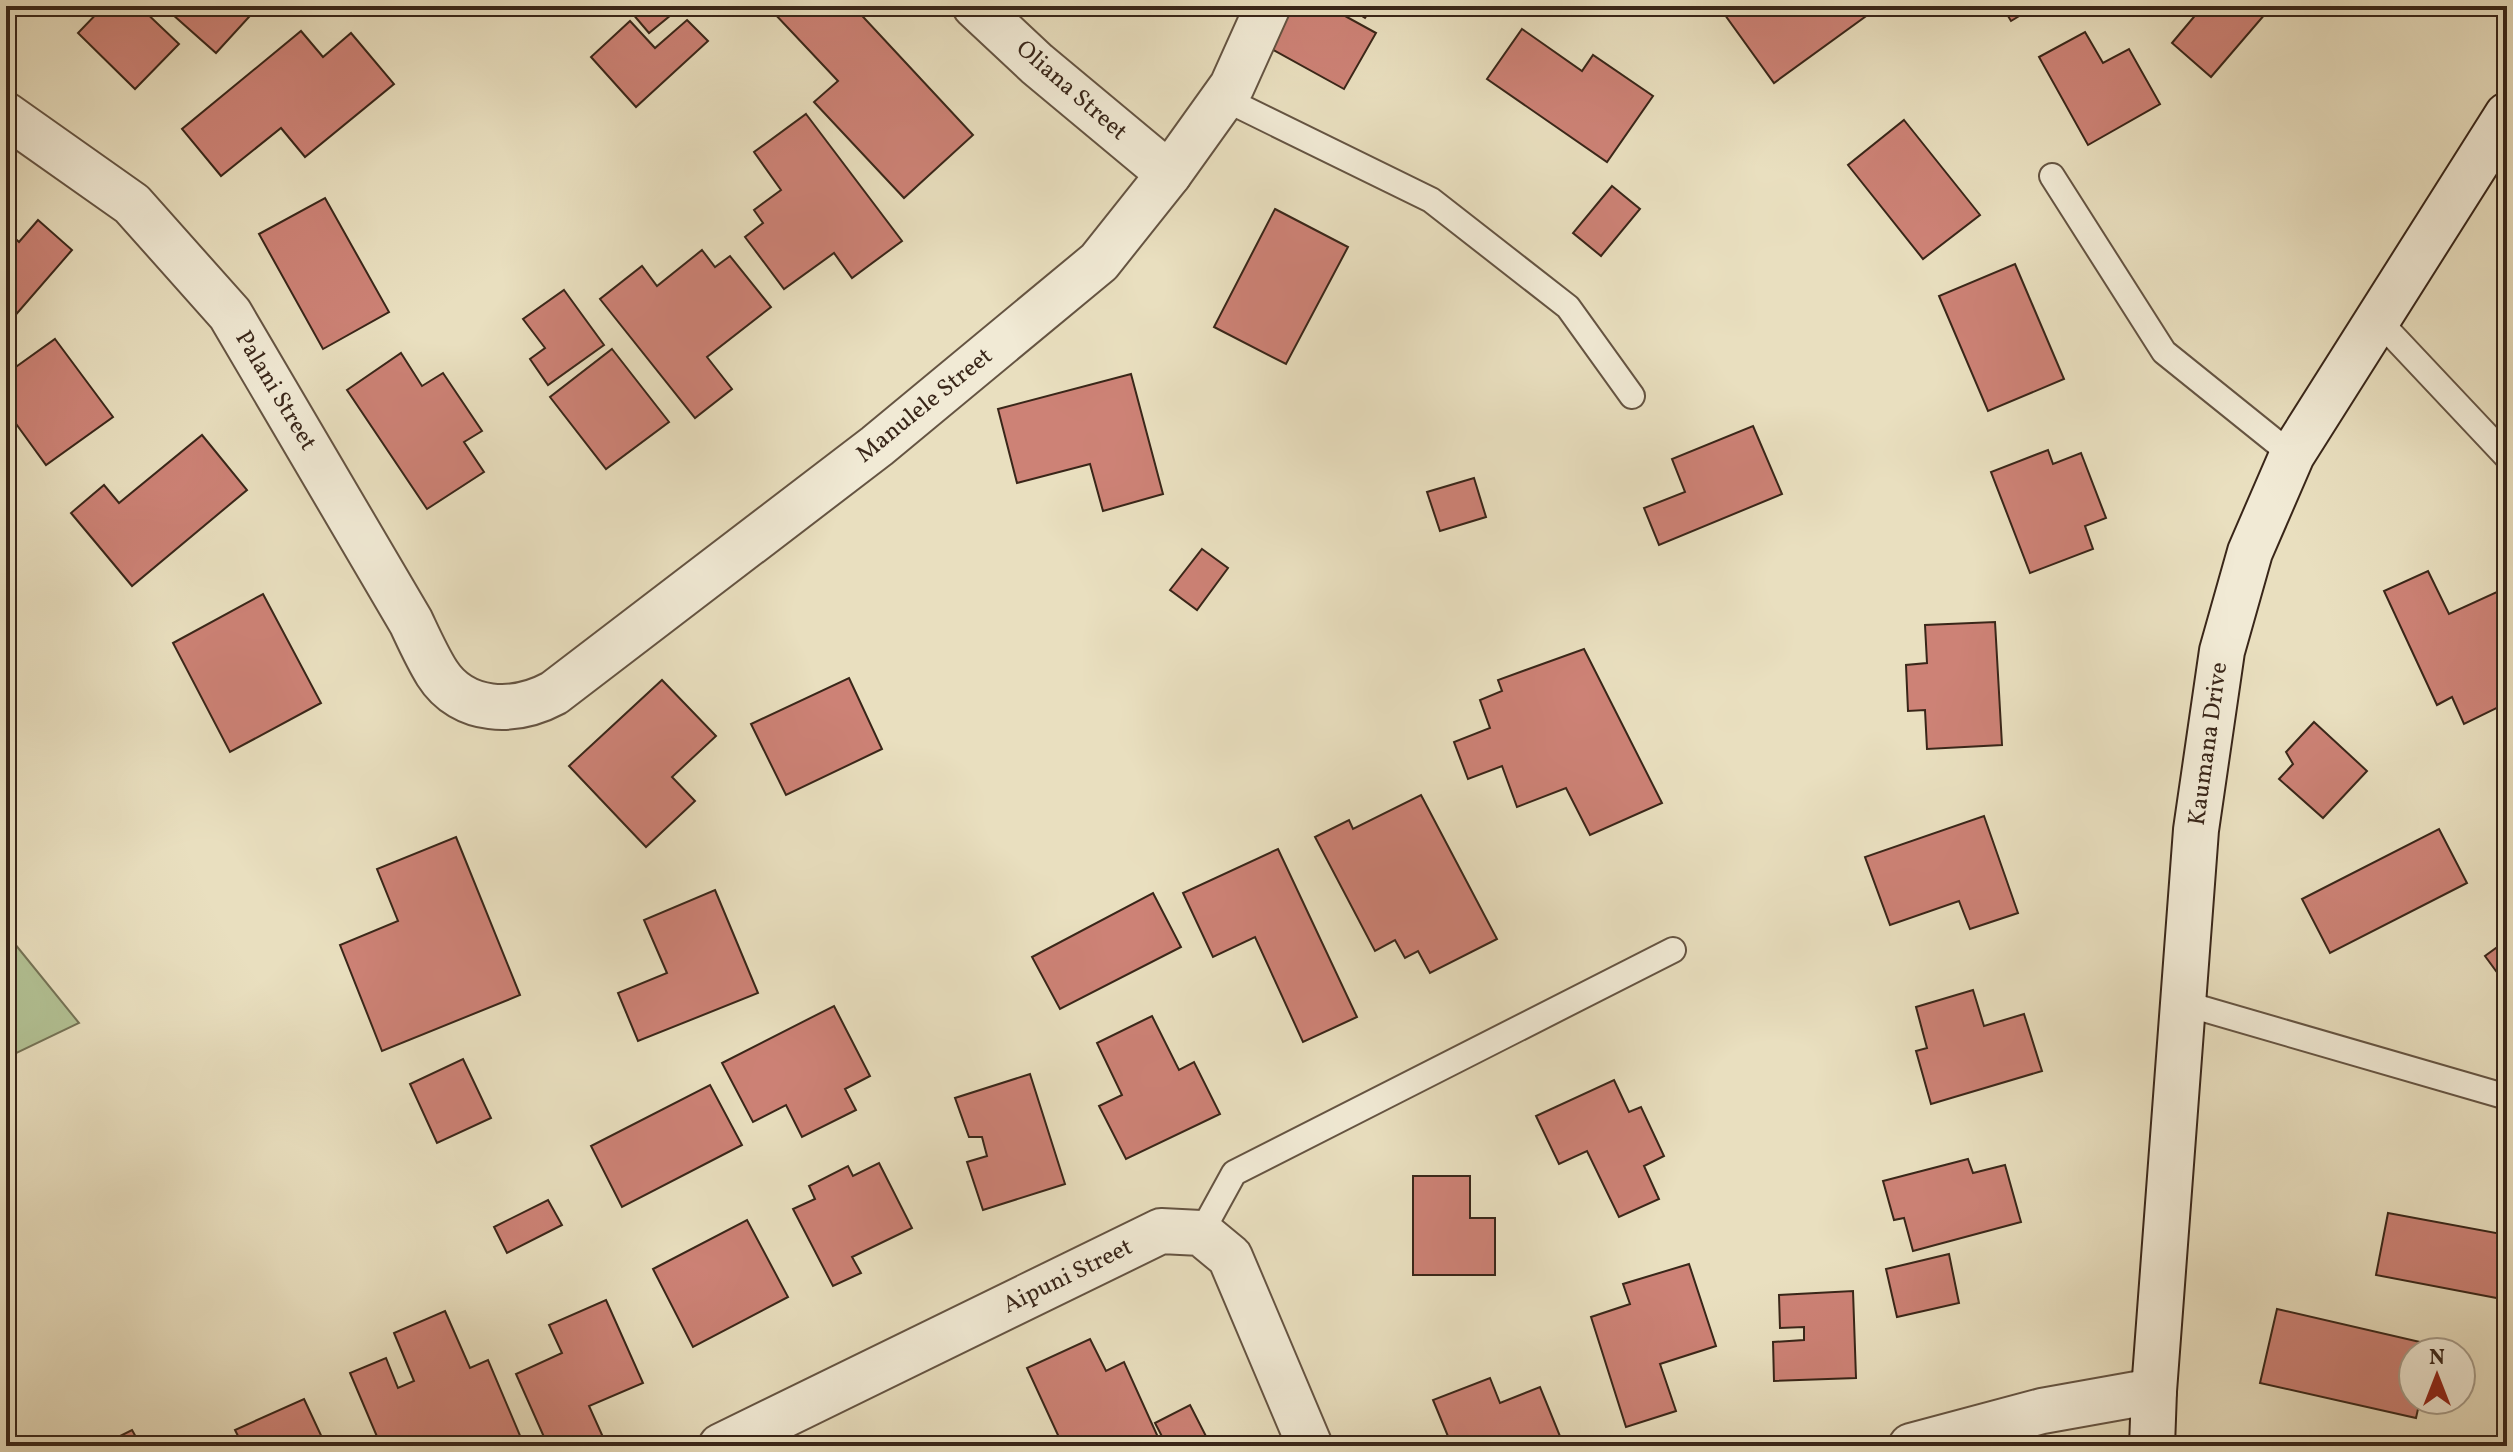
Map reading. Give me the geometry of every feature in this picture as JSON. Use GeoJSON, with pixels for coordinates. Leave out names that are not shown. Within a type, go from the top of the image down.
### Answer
{"type":"FeatureCollection","features":[{"type":"Feature","properties":{"kind":"street","name":"Oliana Street"},"geometry":{"type":"LineString","coordinates":[[975,6],[1037,64],[1169,174]]}},
{"type":"Feature","properties":{"kind":"street","name":"Manulele Street"},"geometry":{"type":"LineString","coordinates":[[492,708],[524,706],[554,693],[877,446],[1099,262],[1169,174],[1232,86],[1268,6]]}},
{"type":"Feature","properties":{"kind":"street","name":"Palani Street"},"geometry":{"type":"LineString","coordinates":[[6,115],[132,204],[230,314],[411,622],[438,674],[461,697],[492,708]]}},
{"type":"Feature","properties":{"kind":"street","name":"Kaumana Drive"},"geometry":{"type":"LineString","coordinates":[[2152,1446],[2196,830],[2222,651],[2250,552],[2292,455],[2507,115]]}},
{"type":"Feature","properties":{"kind":"street","name":"Aipuni Street"},"geometry":{"type":"LineString","coordinates":[[721,1446],[1161,1231],[1201,1233]]}},
{"type":"Feature","properties":{"kind":"street"},"geometry":{"type":"LineString","coordinates":[[1201,1233],[1230,1257],[1310,1446]]}},
{"type":"Feature","properties":{"kind":"street"},"geometry":{"type":"LineString","coordinates":[[1911,1446],[2042,1411],[2154,1391]]}},
{"type":"Feature","properties":{"kind":"lane"},"geometry":{"type":"LineString","coordinates":[[1223,98],[1431,200],[1568,307],[1632,396]]}},
{"type":"Feature","properties":{"kind":"lane"},"geometry":{"type":"LineString","coordinates":[[2052,176],[2164,352],[2292,455]]}},
{"type":"Feature","properties":{"kind":"lane"},"geometry":{"type":"LineString","coordinates":[[2378,320],[2507,457]]}},
{"type":"Feature","properties":{"kind":"lane"},"geometry":{"type":"LineString","coordinates":[[1201,1233],[1234,1173],[1673,950]]}},
{"type":"Feature","properties":{"kind":"lane"},"geometry":{"type":"LineString","coordinates":[[2183,1003],[2507,1097]]}},
{"type":"Feature","properties":{"kind":"green space"},"geometry":{"type":"Polygon","coordinates":[[[6,933],[79,1023],[6,1058],[6,933]]]}},
{"type":"Feature","properties":{"kind":"building"},"geometry":{"type":"Polygon","coordinates":[[[104,6],[139,6],[179,44],[135,89],[78,33],[104,6]]]}},
{"type":"Feature","properties":{"kind":"building"},"geometry":{"type":"Polygon","coordinates":[[[163,6],[259,6],[216,53],[163,6]]]}},
{"type":"Feature","properties":{"kind":"building"},"geometry":{"type":"Polygon","coordinates":[[[626,6],[682,6],[649,33],[626,6]]]}},
{"type":"Feature","properties":{"kind":"building"},"geometry":{"type":"Polygon","coordinates":[[[779,6],[853,6],[973,135],[904,198],[814,102],[838,81],[773,12],[779,6]]]}},
{"type":"Feature","properties":{"kind":"building"},"geometry":{"type":"Polygon","coordinates":[[[1293,6],[1327,6],[1376,33],[1344,89],[1270,48],[1293,6]]]}},
{"type":"Feature","properties":{"kind":"building"},"geometry":{"type":"Polygon","coordinates":[[[1346,6],[1373,6],[1365,18],[1346,6]]]}},
{"type":"Feature","properties":{"kind":"building"},"geometry":{"type":"Polygon","coordinates":[[[1738,6],[1880,6],[1774,83],[1725,15],[1738,6]]]}},
{"type":"Feature","properties":{"kind":"building"},"geometry":{"type":"Polygon","coordinates":[[[2002,6],[2036,6],[2011,21],[2002,6]]]}},
{"type":"Feature","properties":{"kind":"building"},"geometry":{"type":"Polygon","coordinates":[[[2203,6],[2272,6],[2211,77],[2172,43],[2203,6]]]}},
{"type":"Feature","properties":{"kind":"building"},"geometry":{"type":"Polygon","coordinates":[[[687,20],[708,41],[636,107],[591,57],[630,21],[655,48],[687,20]]]}},
{"type":"Feature","properties":{"kind":"building"},"geometry":{"type":"Polygon","coordinates":[[[1522,29],[1582,71],[1593,55],[1653,96],[1607,162],[1487,79],[1522,29]]]}},
{"type":"Feature","properties":{"kind":"building"},"geometry":{"type":"Polygon","coordinates":[[[301,31],[323,57],[351,33],[394,84],[305,157],[281,128],[221,176],[182,129],[301,31]]]}},
{"type":"Feature","properties":{"kind":"building"},"geometry":{"type":"Polygon","coordinates":[[[2085,32],[2103,63],[2129,49],[2160,104],[2088,145],[2039,57],[2085,32]]]}},
{"type":"Feature","properties":{"kind":"building"},"geometry":{"type":"Polygon","coordinates":[[[806,114],[902,241],[852,278],[834,253],[784,289],[745,237],[763,223],[754,210],[781,190],[754,152],[806,114]]]}},
{"type":"Feature","properties":{"kind":"building"},"geometry":{"type":"Polygon","coordinates":[[[1904,120],[1980,215],[1923,259],[1848,165],[1904,120]]]}},
{"type":"Feature","properties":{"kind":"building"},"geometry":{"type":"Polygon","coordinates":[[[1612,186],[1640,209],[1601,256],[1573,233],[1612,186]]]}},
{"type":"Feature","properties":{"kind":"building"},"geometry":{"type":"Polygon","coordinates":[[[325,198],[389,312],[323,349],[259,234],[325,198]]]}},
{"type":"Feature","properties":{"kind":"building"},"geometry":{"type":"Polygon","coordinates":[[[1275,209],[1348,247],[1286,364],[1214,327],[1275,209]]]}},
{"type":"Feature","properties":{"kind":"building"},"geometry":{"type":"Polygon","coordinates":[[[38,220],[72,250],[6,326],[6,230],[19,242],[38,220]]]}},
{"type":"Feature","properties":{"kind":"building"},"geometry":{"type":"Polygon","coordinates":[[[702,250],[715,267],[730,256],[771,307],[707,357],[732,389],[695,418],[600,299],[642,266],[657,286],[702,250]]]}},
{"type":"Feature","properties":{"kind":"building"},"geometry":{"type":"Polygon","coordinates":[[[2015,264],[2064,379],[1988,411],[1939,296],[2015,264]]]}},
{"type":"Feature","properties":{"kind":"building"},"geometry":{"type":"Polygon","coordinates":[[[564,290],[604,345],[548,385],[530,359],[545,348],[523,319],[564,290]]]}},
{"type":"Feature","properties":{"kind":"building"},"geometry":{"type":"Polygon","coordinates":[[[55,339],[113,417],[46,465],[6,410],[6,374],[55,339]]]}},
{"type":"Feature","properties":{"kind":"building"},"geometry":{"type":"Polygon","coordinates":[[[612,349],[669,422],[606,469],[550,397],[612,349]]]}},
{"type":"Feature","properties":{"kind":"building"},"geometry":{"type":"Polygon","coordinates":[[[401,353],[422,386],[443,373],[482,431],[464,442],[484,472],[427,509],[347,390],[401,353]]]}},
{"type":"Feature","properties":{"kind":"building"},"geometry":{"type":"Polygon","coordinates":[[[1131,374],[1163,494],[1103,511],[1090,464],[1017,483],[998,409],[1131,374]]]}},
{"type":"Feature","properties":{"kind":"building"},"geometry":{"type":"Polygon","coordinates":[[[1753,426],[1782,494],[1659,545],[1644,508],[1685,492],[1672,459],[1753,426]]]}},
{"type":"Feature","properties":{"kind":"building"},"geometry":{"type":"Polygon","coordinates":[[[202,435],[247,490],[132,586],[71,513],[104,485],[119,503],[202,435]]]}},
{"type":"Feature","properties":{"kind":"building"},"geometry":{"type":"Polygon","coordinates":[[[2048,450],[2053,464],[2081,453],[2106,518],[2085,526],[2093,549],[2030,573],[1991,472],[2048,450]]]}},
{"type":"Feature","properties":{"kind":"building"},"geometry":{"type":"Polygon","coordinates":[[[1474,478],[1486,517],[1440,531],[1427,492],[1474,478]]]}},
{"type":"Feature","properties":{"kind":"building"},"geometry":{"type":"Polygon","coordinates":[[[1202,549],[1228,568],[1197,610],[1170,590],[1202,549]]]}},
{"type":"Feature","properties":{"kind":"building"},"geometry":{"type":"Polygon","coordinates":[[[2428,571],[2449,614],[2499,591],[2507,607],[2507,703],[2464,724],[2452,697],[2437,705],[2384,591],[2428,571]]]}},
{"type":"Feature","properties":{"kind":"building"},"geometry":{"type":"Polygon","coordinates":[[[263,594],[321,703],[230,752],[173,643],[263,594]]]}},
{"type":"Feature","properties":{"kind":"building"},"geometry":{"type":"Polygon","coordinates":[[[1995,622],[2002,745],[1927,749],[1925,710],[1908,711],[1906,665],[1927,663],[1925,625],[1995,622]]]}},
{"type":"Feature","properties":{"kind":"building"},"geometry":{"type":"Polygon","coordinates":[[[1584,649],[1662,803],[1590,835],[1566,788],[1517,807],[1502,766],[1468,779],[1454,742],[1490,728],[1480,700],[1502,691],[1498,680],[1584,649]]]}},
{"type":"Feature","properties":{"kind":"building"},"geometry":{"type":"Polygon","coordinates":[[[849,678],[882,749],[786,795],[751,724],[849,678]]]}},
{"type":"Feature","properties":{"kind":"building"},"geometry":{"type":"Polygon","coordinates":[[[662,680],[716,736],[672,777],[695,801],[646,847],[569,766],[662,680]]]}},
{"type":"Feature","properties":{"kind":"building"},"geometry":{"type":"Polygon","coordinates":[[[2314,722],[2367,771],[2323,818],[2279,779],[2293,764],[2286,752],[2314,722]]]}},
{"type":"Feature","properties":{"kind":"building"},"geometry":{"type":"Polygon","coordinates":[[[1421,795],[1497,939],[1430,973],[1418,951],[1405,958],[1395,940],[1375,951],[1315,837],[1349,820],[1353,829],[1421,795]]]}},
{"type":"Feature","properties":{"kind":"building"},"geometry":{"type":"Polygon","coordinates":[[[1984,816],[2018,913],[1970,929],[1959,901],[1890,925],[1865,857],[1984,816]]]}},
{"type":"Feature","properties":{"kind":"building"},"geometry":{"type":"Polygon","coordinates":[[[2439,829],[2467,883],[2330,953],[2302,899],[2439,829]]]}},
{"type":"Feature","properties":{"kind":"building"},"geometry":{"type":"Polygon","coordinates":[[[456,837],[520,995],[382,1051],[340,945],[398,921],[377,869],[456,837]]]}},
{"type":"Feature","properties":{"kind":"building"},"geometry":{"type":"Polygon","coordinates":[[[1278,849],[1357,1017],[1303,1042],[1255,937],[1213,957],[1183,893],[1278,849]]]}},
{"type":"Feature","properties":{"kind":"building"},"geometry":{"type":"Polygon","coordinates":[[[715,890],[758,993],[638,1041],[618,993],[667,973],[644,920],[715,890]]]}},
{"type":"Feature","properties":{"kind":"building"},"geometry":{"type":"Polygon","coordinates":[[[1153,893],[1181,947],[1060,1009],[1032,957],[1153,893]]]}},
{"type":"Feature","properties":{"kind":"building"},"geometry":{"type":"Polygon","coordinates":[[[2507,940],[2507,986],[2485,956],[2507,940]]]}},
{"type":"Feature","properties":{"kind":"building"},"geometry":{"type":"Polygon","coordinates":[[[1973,990],[1984,1026],[2024,1014],[2042,1071],[1931,1104],[1916,1051],[1927,1048],[1916,1007],[1973,990]]]}},
{"type":"Feature","properties":{"kind":"building"},"geometry":{"type":"Polygon","coordinates":[[[834,1006],[870,1076],[845,1089],[856,1110],[802,1137],[786,1105],[753,1122],[722,1063],[834,1006]]]}},
{"type":"Feature","properties":{"kind":"building"},"geometry":{"type":"Polygon","coordinates":[[[1152,1016],[1179,1070],[1194,1062],[1220,1114],[1126,1159],[1099,1106],[1122,1095],[1097,1043],[1152,1016]]]}},
{"type":"Feature","properties":{"kind":"building"},"geometry":{"type":"Polygon","coordinates":[[[463,1059],[491,1118],[437,1143],[410,1084],[463,1059]]]}},
{"type":"Feature","properties":{"kind":"building"},"geometry":{"type":"Polygon","coordinates":[[[1030,1074],[1065,1184],[983,1210],[967,1162],[987,1156],[982,1137],[969,1137],[955,1098],[1030,1074]]]}},
{"type":"Feature","properties":{"kind":"building"},"geometry":{"type":"Polygon","coordinates":[[[1614,1080],[1629,1112],[1641,1107],[1664,1156],[1644,1166],[1659,1199],[1619,1217],[1587,1151],[1559,1164],[1536,1116],[1614,1080]]]}},
{"type":"Feature","properties":{"kind":"building"},"geometry":{"type":"Polygon","coordinates":[[[710,1085],[742,1145],[622,1207],[591,1146],[710,1085]]]}},
{"type":"Feature","properties":{"kind":"building"},"geometry":{"type":"Polygon","coordinates":[[[1968,1159],[1973,1173],[2005,1165],[2021,1222],[1913,1251],[1904,1218],[1894,1220],[1883,1181],[1968,1159]]]}},
{"type":"Feature","properties":{"kind":"building"},"geometry":{"type":"Polygon","coordinates":[[[879,1163],[912,1228],[852,1257],[861,1273],[833,1286],[793,1209],[815,1199],[809,1186],[848,1166],[853,1176],[879,1163]]]}},
{"type":"Feature","properties":{"kind":"building"},"geometry":{"type":"Polygon","coordinates":[[[1413,1176],[1470,1176],[1470,1218],[1495,1218],[1495,1275],[1413,1275],[1413,1176]]]}},
{"type":"Feature","properties":{"kind":"building"},"geometry":{"type":"Polygon","coordinates":[[[548,1200],[562,1225],[507,1253],[494,1227],[548,1200]]]}},
{"type":"Feature","properties":{"kind":"building"},"geometry":{"type":"Polygon","coordinates":[[[2388,1213],[2507,1235],[2507,1300],[2376,1275],[2388,1213]]]}},
{"type":"Feature","properties":{"kind":"building"},"geometry":{"type":"Polygon","coordinates":[[[747,1220],[788,1297],[693,1347],[653,1269],[747,1220]]]}},
{"type":"Feature","properties":{"kind":"building"},"geometry":{"type":"Polygon","coordinates":[[[1949,1254],[1959,1303],[1897,1317],[1886,1269],[1949,1254]]]}},
{"type":"Feature","properties":{"kind":"building"},"geometry":{"type":"Polygon","coordinates":[[[1689,1264],[1716,1346],[1660,1364],[1676,1411],[1626,1427],[1591,1317],[1630,1304],[1623,1284],[1689,1264]]]}},
{"type":"Feature","properties":{"kind":"building"},"geometry":{"type":"Polygon","coordinates":[[[1853,1291],[1856,1378],[1774,1381],[1773,1342],[1804,1340],[1804,1327],[1780,1328],[1779,1295],[1853,1291]]]}},
{"type":"Feature","properties":{"kind":"building"},"geometry":{"type":"Polygon","coordinates":[[[606,1300],[643,1383],[589,1406],[607,1446],[548,1446],[516,1374],[562,1353],[549,1325],[606,1300]]]}},
{"type":"Feature","properties":{"kind":"building"},"geometry":{"type":"Polygon","coordinates":[[[2277,1309],[2397,1337],[2397,1414],[2260,1383],[2277,1309]]]}},
{"type":"Feature","properties":{"kind":"building"},"geometry":{"type":"Polygon","coordinates":[[[445,1311],[470,1368],[488,1360],[524,1445],[381,1446],[350,1373],[386,1358],[398,1388],[414,1381],[394,1333],[445,1311]]]}},
{"type":"Feature","properties":{"kind":"building"},"geometry":{"type":"Polygon","coordinates":[[[1090,1339],[1106,1371],[1124,1362],[1162,1446],[1063,1446],[1027,1368],[1090,1339]]]}},
{"type":"Feature","properties":{"kind":"building"},"geometry":{"type":"Polygon","coordinates":[[[1490,1378],[1500,1403],[1540,1387],[1564,1446],[1452,1446],[1433,1400],[1490,1378]]]}},
{"type":"Feature","properties":{"kind":"building"},"geometry":{"type":"Polygon","coordinates":[[[304,1399],[326,1446],[243,1446],[235,1430],[304,1399]]]}},
{"type":"Feature","properties":{"kind":"building"},"geometry":{"type":"Polygon","coordinates":[[[1190,1405],[1211,1446],[1167,1446],[1155,1423],[1190,1405]]]}},
{"type":"Feature","properties":{"kind":"building"},"geometry":{"type":"Polygon","coordinates":[[[132,1430],[141,1446],[100,1446],[132,1430]]]}}]}
